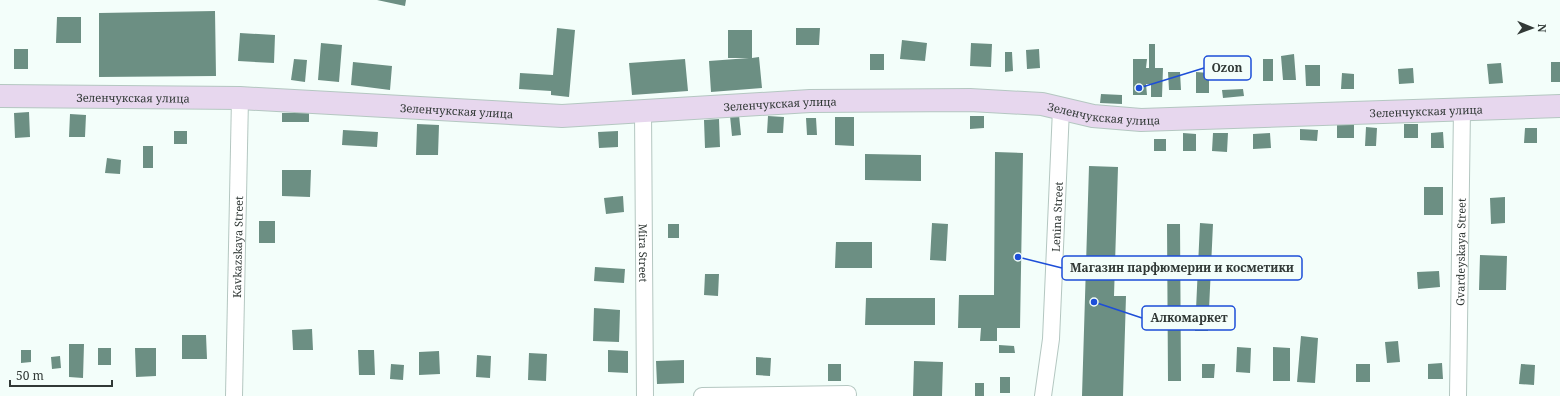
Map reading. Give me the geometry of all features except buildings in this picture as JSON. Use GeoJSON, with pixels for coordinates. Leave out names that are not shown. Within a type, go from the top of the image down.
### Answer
{"type":"FeatureCollection","features":[{"type":"Feature","properties":{"kind":"street","name":"Зеленчукская улица"},"geometry":{"type":"LineString","coordinates":[[0,96],[240,98],[562,116],[643,110],[810,102],[962,100],[1042,104],[1093,116],[1141,120],[1560,106]]}},
{"type":"Feature","properties":{"kind":"street","name":"Kavkazskaya Street"},"geometry":{"type":"LineString","coordinates":[[234,396],[240,98]]}},
{"type":"Feature","properties":{"kind":"street","name":"Lenina Street"},"geometry":{"type":"LineString","coordinates":[[1043,396],[1051,339],[1061,109]]}},
{"type":"Feature","properties":{"kind":"street","name":"Gvardeyskaya Street"},"geometry":{"type":"LineString","coordinates":[[1458,396],[1462,109]]}},
{"type":"Feature","properties":{"kind":"street","name":"Mira Street"},"geometry":{"type":"LineString","coordinates":[[643,110],[645,396]]}},
{"type":"Feature","properties":{"kind":"street"},"geometry":{"type":"LineString","coordinates":[[702,396],[848,394]]}},
{"type":"Feature","properties":{"kind":"place","name":"Ozon"},"geometry":{"type":"Point","coordinates":[1139,88]}},
{"type":"Feature","properties":{"kind":"place","name":"Магазин парфюмерии и косметики"},"geometry":{"type":"Point","coordinates":[1018,257]}},
{"type":"Feature","properties":{"kind":"place","name":"Алкомаркет"},"geometry":{"type":"Point","coordinates":[1094,302]}}]}
